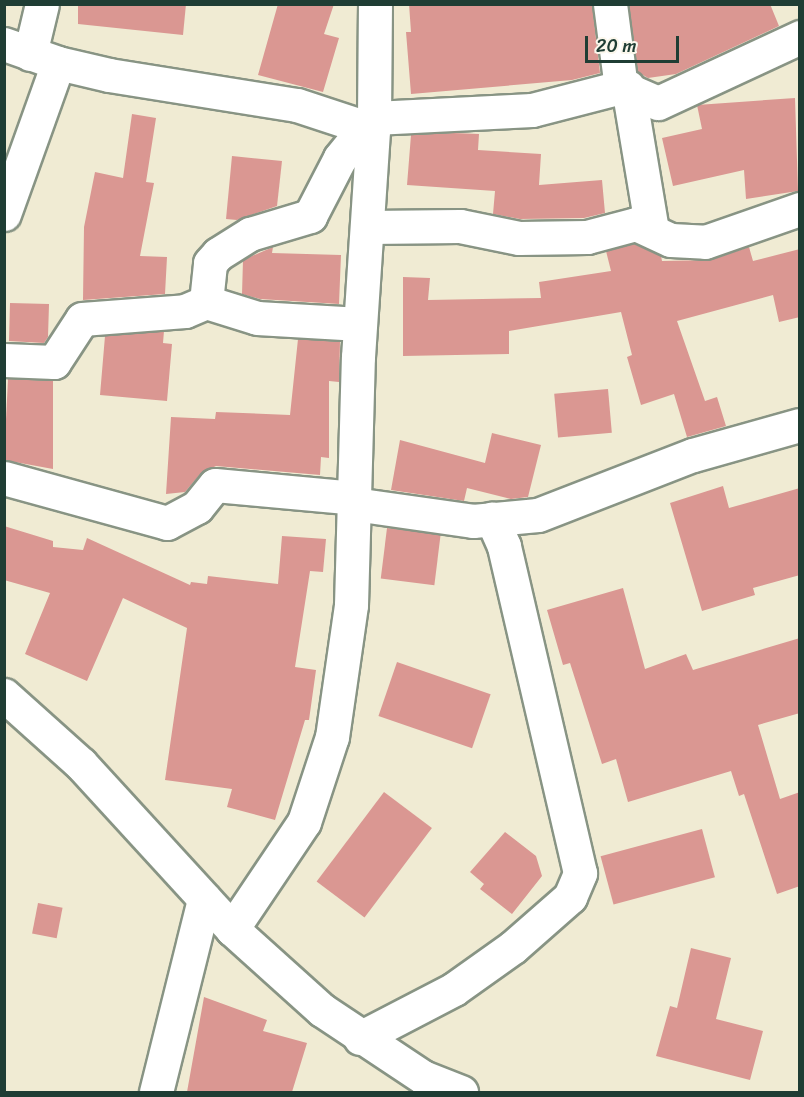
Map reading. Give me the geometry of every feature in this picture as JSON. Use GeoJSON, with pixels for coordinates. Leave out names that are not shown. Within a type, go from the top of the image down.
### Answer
{"type":"FeatureCollection","features":[{"type":"Feature","properties":{"kind":"street"},"geometry":{"type":"LineString","coordinates":[[4,214],[31,54],[42,4]]}},
{"type":"Feature","properties":{"kind":"street"},"geometry":{"type":"LineString","coordinates":[[232,929],[304,822],[332,737],[351,605],[360,324],[368,226],[375,4]]}},
{"type":"Feature","properties":{"kind":"street"},"geometry":{"type":"LineString","coordinates":[[610,4],[652,230]]}},
{"type":"Feature","properties":{"kind":"street"},"geometry":{"type":"LineString","coordinates":[[31,54],[109,75],[297,105],[371,125],[532,110],[624,87],[658,103],[800,37]]}},
{"type":"Feature","properties":{"kind":"street"},"geometry":{"type":"LineString","coordinates":[[206,302],[210,263],[218,254],[250,234],[310,216],[340,158],[371,125]]}},
{"type":"Feature","properties":{"kind":"street"},"geometry":{"type":"LineString","coordinates":[[368,226],[460,226],[519,238],[587,237],[636,224],[671,240],[705,242],[800,209]]}},
{"type":"Feature","properties":{"kind":"street"},"geometry":{"type":"LineString","coordinates":[[4,360],[54,362],[82,319],[184,311],[206,302],[256,318],[360,324]]}},
{"type":"Feature","properties":{"kind":"street"},"geometry":{"type":"LineString","coordinates":[[4,478],[167,523],[198,507],[215,485],[354,501],[473,521],[538,515],[693,455],[800,425]]}},
{"type":"Feature","properties":{"kind":"street"},"geometry":{"type":"LineString","coordinates":[[360,1038],[454,989],[513,946],[570,897],[580,873],[504,546],[492,519]]}},
{"type":"Feature","properties":{"kind":"street"},"geometry":{"type":"LineString","coordinates":[[4,695],[81,764],[232,929],[322,1010],[421,1085],[461,1092]]}},
{"type":"Feature","properties":{"kind":"street"},"geometry":{"type":"LineString","coordinates":[[156,1092],[204,899]]}},
{"type":"Feature","properties":{"kind":"building"},"geometry":{"type":"Polygon","coordinates":[[[78,4],[186,4],[183,35],[78,24],[78,4]]]}},
{"type":"Feature","properties":{"kind":"building"},"geometry":{"type":"Polygon","coordinates":[[[278,4],[334,4],[324,34],[339,38],[323,92],[258,75],[278,4]]]}},
{"type":"Feature","properties":{"kind":"building"},"geometry":{"type":"Polygon","coordinates":[[[409,4],[592,4],[600,73],[572,80],[411,94],[406,32],[411,32],[409,4]]]}},
{"type":"Feature","properties":{"kind":"building"},"geometry":{"type":"Polygon","coordinates":[[[629,4],[770,4],[779,26],[676,74],[648,78],[638,72],[629,4]]]}},
{"type":"Feature","properties":{"kind":"building"},"geometry":{"type":"Polygon","coordinates":[[[795,98],[798,191],[746,199],[744,170],[673,186],[662,138],[702,129],[697,105],[795,98]]]}},
{"type":"Feature","properties":{"kind":"building"},"geometry":{"type":"Polygon","coordinates":[[[132,114],[156,118],[146,182],[154,183],[140,256],[167,257],[165,294],[83,300],[84,227],[95,172],[123,178],[132,114]]]}},
{"type":"Feature","properties":{"kind":"building"},"geometry":{"type":"Polygon","coordinates":[[[479,134],[478,150],[541,154],[539,185],[602,180],[605,213],[584,218],[520,219],[493,214],[495,191],[407,185],[411,135],[479,134]]]}},
{"type":"Feature","properties":{"kind":"building"},"geometry":{"type":"Polygon","coordinates":[[[232,156],[282,161],[277,206],[237,220],[226,219],[232,156]]]}},
{"type":"Feature","properties":{"kind":"building"},"geometry":{"type":"Polygon","coordinates":[[[634,244],[661,256],[662,261],[711,260],[749,247],[753,261],[800,249],[800,317],[779,322],[773,295],[677,321],[705,401],[717,397],[726,426],[687,437],[674,394],[641,405],[627,357],[632,355],[621,312],[509,331],[509,354],[403,356],[403,277],[430,278],[428,300],[541,298],[539,282],[611,271],[606,251],[634,244]]]}},
{"type":"Feature","properties":{"kind":"building"},"geometry":{"type":"Polygon","coordinates":[[[273,247],[272,253],[341,255],[339,304],[260,299],[242,294],[243,260],[273,247]]]}},
{"type":"Feature","properties":{"kind":"building"},"geometry":{"type":"Polygon","coordinates":[[[10,303],[49,304],[48,337],[44,343],[9,341],[10,303]]]}},
{"type":"Feature","properties":{"kind":"building"},"geometry":{"type":"Polygon","coordinates":[[[164,331],[163,343],[172,344],[167,401],[100,395],[105,336],[164,331]]]}},
{"type":"Feature","properties":{"kind":"building"},"geometry":{"type":"Polygon","coordinates":[[[298,339],[340,342],[339,382],[329,381],[329,458],[321,457],[320,475],[216,466],[201,473],[185,492],[166,494],[171,417],[215,419],[216,412],[290,415],[298,339]]]}},
{"type":"Feature","properties":{"kind":"building"},"geometry":{"type":"Polygon","coordinates":[[[8,379],[53,381],[53,469],[4,460],[8,379]]]}},
{"type":"Feature","properties":{"kind":"building"},"geometry":{"type":"Polygon","coordinates":[[[608,389],[612,433],[558,438],[554,394],[608,389]]]}},
{"type":"Feature","properties":{"kind":"building"},"geometry":{"type":"Polygon","coordinates":[[[492,433],[541,445],[528,497],[511,499],[467,488],[464,501],[391,490],[400,440],[485,463],[492,433]]]}},
{"type":"Feature","properties":{"kind":"building"},"geometry":{"type":"Polygon","coordinates":[[[723,486],[729,508],[800,488],[800,575],[753,588],[755,595],[702,611],[670,503],[723,486]]]}},
{"type":"Feature","properties":{"kind":"building"},"geometry":{"type":"Polygon","coordinates":[[[4,526],[53,541],[53,547],[83,550],[87,538],[190,585],[191,582],[207,584],[208,576],[278,584],[282,536],[326,539],[323,572],[310,571],[295,667],[316,670],[309,720],[305,720],[275,820],[227,807],[232,789],[165,780],[187,628],[123,598],[87,681],[25,654],[50,593],[4,580],[4,526]]]}},
{"type":"Feature","properties":{"kind":"building"},"geometry":{"type":"Polygon","coordinates":[[[387,528],[441,535],[434,585],[381,579],[387,528]]]}},
{"type":"Feature","properties":{"kind":"building"},"geometry":{"type":"Polygon","coordinates":[[[623,588],[645,669],[686,654],[693,670],[800,638],[800,713],[758,725],[780,799],[800,792],[800,886],[777,894],[744,794],[739,796],[731,771],[628,802],[616,759],[602,764],[570,663],[563,665],[547,610],[623,588]]]}},
{"type":"Feature","properties":{"kind":"building"},"geometry":{"type":"Polygon","coordinates":[[[397,662],[491,694],[472,748],[378,716],[397,662]]]}},
{"type":"Feature","properties":{"kind":"building"},"geometry":{"type":"Polygon","coordinates":[[[384,792],[432,828],[365,918],[317,881],[384,792]]]}},
{"type":"Feature","properties":{"kind":"building"},"geometry":{"type":"Polygon","coordinates":[[[702,829],[715,877],[614,904],[601,856],[702,829]]]}},
{"type":"Feature","properties":{"kind":"building"},"geometry":{"type":"Polygon","coordinates":[[[505,832],[536,856],[542,876],[512,914],[480,889],[484,884],[470,872],[505,832]]]}},
{"type":"Feature","properties":{"kind":"building"},"geometry":{"type":"Polygon","coordinates":[[[38,903],[63,908],[57,938],[32,933],[38,903]]]}},
{"type":"Feature","properties":{"kind":"building"},"geometry":{"type":"Polygon","coordinates":[[[691,948],[731,958],[716,1019],[763,1031],[750,1080],[656,1056],[670,1006],[677,1008],[691,948]]]}},
{"type":"Feature","properties":{"kind":"building"},"geometry":{"type":"Polygon","coordinates":[[[204,997],[267,1020],[263,1031],[307,1043],[292,1092],[187,1092],[204,997]]]}}]}
